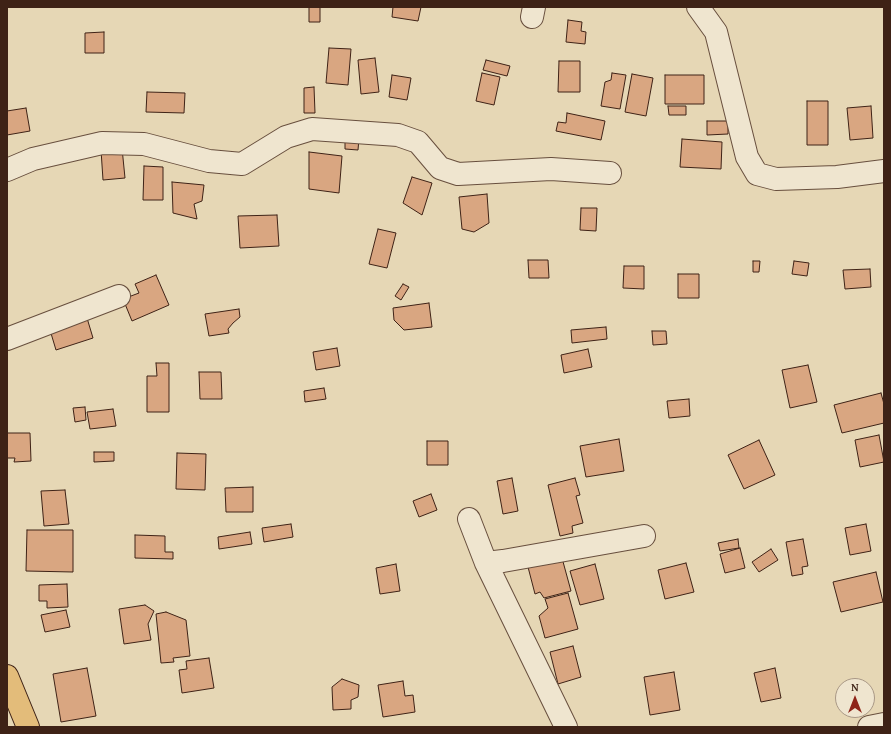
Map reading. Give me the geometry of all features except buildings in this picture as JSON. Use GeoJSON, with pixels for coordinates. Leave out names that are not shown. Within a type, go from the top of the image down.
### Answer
{"type":"FeatureCollection","features":[{"type":"Feature","properties":{"kind":"main road"},"geometry":{"type":"LineString","coordinates":[[7,676],[28,727]]}},
{"type":"Feature","properties":{"kind":"street"},"geometry":{"type":"LineString","coordinates":[[698,7],[716,32],[747,158],[757,174],[776,179],[837,176],[884,171]]}},
{"type":"Feature","properties":{"kind":"street"},"geometry":{"type":"LineString","coordinates":[[7,170],[33,159],[102,143],[144,144],[209,161],[242,164],[286,137],[312,129],[398,135],[418,142],[440,168],[458,174],[551,169],[610,173]]}},
{"type":"Feature","properties":{"kind":"street"},"geometry":{"type":"LineString","coordinates":[[7,339],[120,296]]}},
{"type":"Feature","properties":{"kind":"street"},"geometry":{"type":"LineString","coordinates":[[469,519],[486,563],[566,727]]}},
{"type":"Feature","properties":{"kind":"street"},"geometry":{"type":"LineString","coordinates":[[486,563],[644,536]]}},
{"type":"Feature","properties":{"kind":"street"},"geometry":{"type":"LineString","coordinates":[[869,727],[884,724]]}}]}
